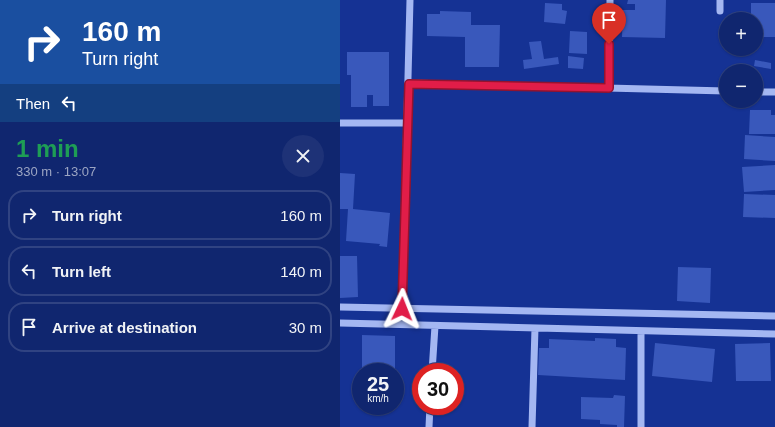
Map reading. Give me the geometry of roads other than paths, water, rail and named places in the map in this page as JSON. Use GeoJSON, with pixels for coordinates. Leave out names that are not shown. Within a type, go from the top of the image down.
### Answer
{"type":"FeatureCollection","features":[{"type":"Feature","properties":{"kind":"street"},"geometry":{"type":"LineString","coordinates":[[402,309],[410,0]]}},
{"type":"Feature","properties":{"kind":"street"},"geometry":{"type":"LineString","coordinates":[[609,88],[610,0]]}},
{"type":"Feature","properties":{"kind":"street"},"geometry":{"type":"LineString","coordinates":[[720,0],[720,11]]}},
{"type":"Feature","properties":{"kind":"street"},"geometry":{"type":"LineString","coordinates":[[409,84],[719,91]]}},
{"type":"Feature","properties":{"kind":"street"},"geometry":{"type":"LineString","coordinates":[[763,92],[775,92]]}},
{"type":"Feature","properties":{"kind":"street"},"geometry":{"type":"LineString","coordinates":[[340,123],[408,123]]}},
{"type":"Feature","properties":{"kind":"street"},"geometry":{"type":"LineString","coordinates":[[340,307],[775,316]]}},
{"type":"Feature","properties":{"kind":"street"},"geometry":{"type":"LineString","coordinates":[[340,323],[775,334]]}},
{"type":"Feature","properties":{"kind":"street"},"geometry":{"type":"LineString","coordinates":[[433,363],[435,326]]}},
{"type":"Feature","properties":{"kind":"street"},"geometry":{"type":"LineString","coordinates":[[532,427],[535,328]]}},
{"type":"Feature","properties":{"kind":"street"},"geometry":{"type":"LineString","coordinates":[[641,331],[641,427]]}},
{"type":"Feature","properties":{"kind":"street"},"geometry":{"type":"LineString","coordinates":[[428,427],[429,415]]}}]}
